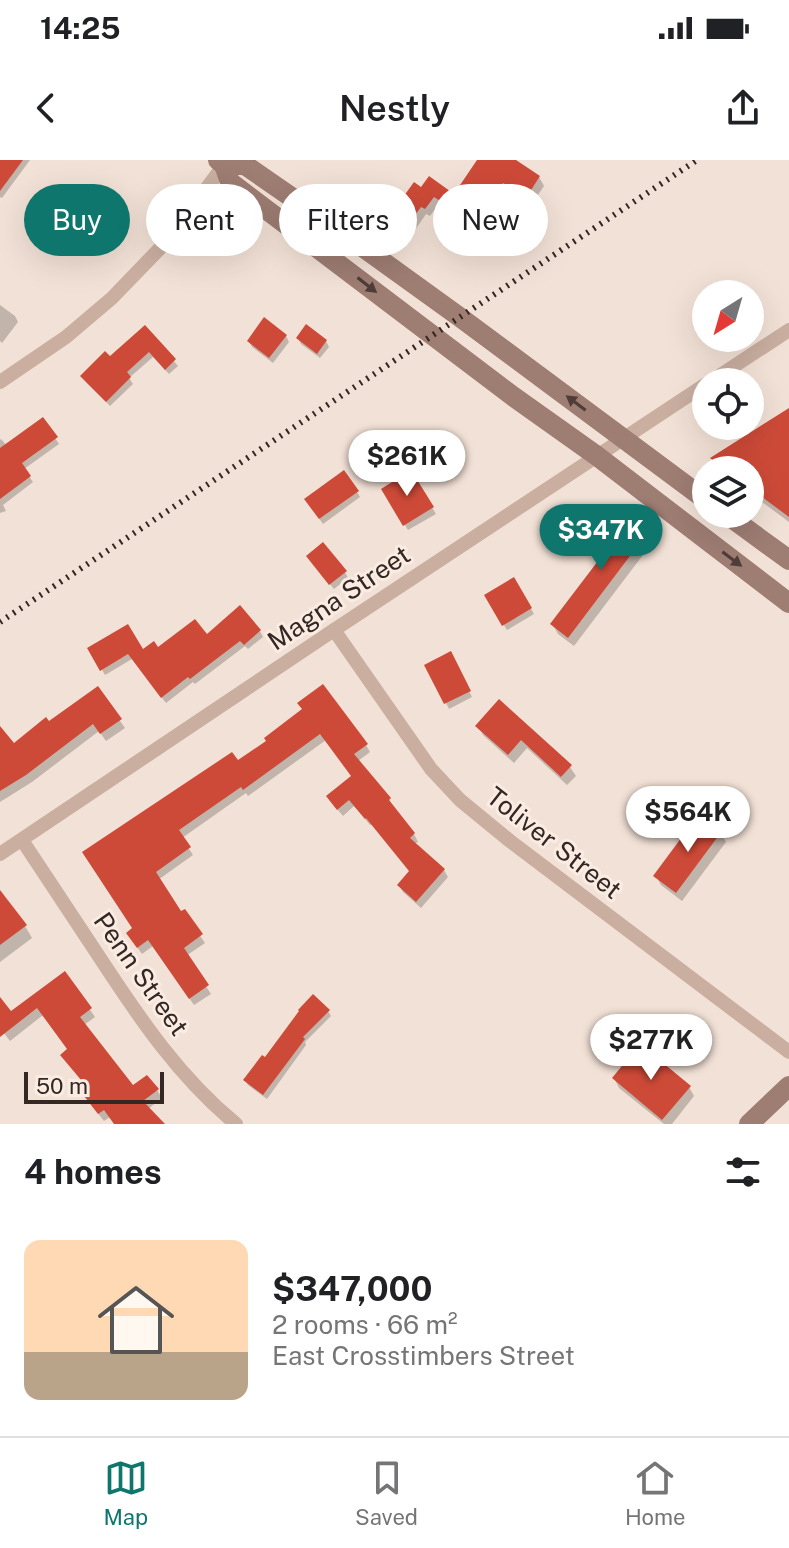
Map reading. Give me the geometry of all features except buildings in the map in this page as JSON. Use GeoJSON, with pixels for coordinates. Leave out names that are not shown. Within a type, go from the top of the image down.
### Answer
{"type":"FeatureCollection","features":[{"type":"Feature","properties":{"kind":"main road"},"geometry":{"type":"LineString","coordinates":[[221,162],[245,165],[449,309],[692,490]]}},
{"type":"Feature","properties":{"kind":"main road"},"geometry":{"type":"LineString","coordinates":[[221,162],[230,182],[789,603]]}},
{"type":"Feature","properties":{"kind":"main road"},"geometry":{"type":"LineString","coordinates":[[745,528],[789,560]]}},
{"type":"Feature","properties":{"kind":"main road"},"geometry":{"type":"LineString","coordinates":[[749,1124],[789,1086]]}},
{"type":"Feature","properties":{"kind":"street"},"geometry":{"type":"LineString","coordinates":[[0,382],[66,337],[112,298],[168,240],[221,162]]}},
{"type":"Feature","properties":{"kind":"street","name":"Magna Street"},"geometry":{"type":"LineString","coordinates":[[731,368],[789,330]]}},
{"type":"Feature","properties":{"kind":"street","name":"Magna Street"},"geometry":{"type":"LineString","coordinates":[[0,854],[692,393]]}},
{"type":"Feature","properties":{"kind":"street","name":"Toliver Street"},"geometry":{"type":"LineString","coordinates":[[334,630],[431,769],[460,800],[789,1052]]}},
{"type":"Feature","properties":{"kind":"street","name":"Penn Street"},"geometry":{"type":"LineString","coordinates":[[22,840],[124,995],[178,1070],[236,1124]]}},
{"type":"Feature","properties":{"kind":"railway"},"geometry":{"type":"LineString","coordinates":[[0,622],[697,160]]}}]}
